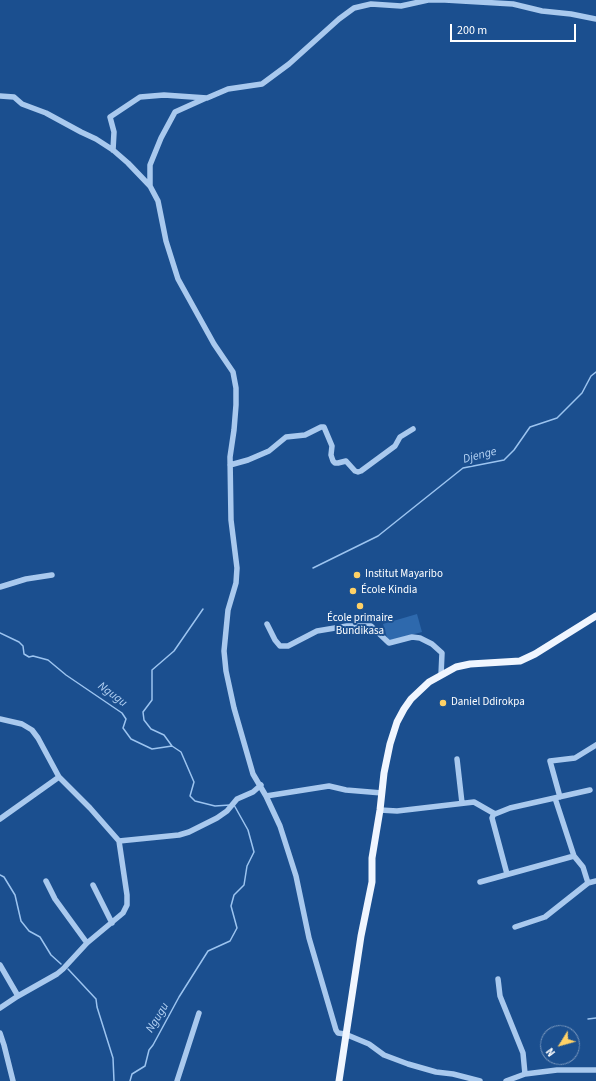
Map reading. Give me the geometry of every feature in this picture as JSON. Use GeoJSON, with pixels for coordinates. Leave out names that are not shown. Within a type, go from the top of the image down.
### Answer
{"type":"FeatureCollection","features":[{"type":"Feature","properties":{"kind":"main road"},"geometry":{"type":"LineString","coordinates":[[339,1081],[361,936],[372,882],[372,858],[390,744],[397,722],[411,699],[429,682],[456,667],[470,664],[520,661],[535,654],[596,616]]}},
{"type":"Feature","properties":{"kind":"street"},"geometry":{"type":"LineString","coordinates":[[150,186],[150,165],[161,138],[175,112],[228,89],[262,84],[289,64],[339,19],[354,8],[371,4],[401,6],[428,0],[513,4],[542,11],[572,14],[596,19]]}},
{"type":"Feature","properties":{"kind":"street"},"geometry":{"type":"LineString","coordinates":[[113,150],[114,132],[110,117],[140,97],[164,95],[207,98]]}},
{"type":"Feature","properties":{"kind":"street"},"geometry":{"type":"LineString","coordinates":[[0,96],[14,98],[22,104],[46,113],[96,139],[113,150],[128,163],[150,186],[158,201],[166,241],[178,279],[235,379],[236,405],[230,465],[231,520],[237,568],[236,583],[228,610],[225,658],[228,682],[234,708],[254,774],[280,826],[296,876],[309,938],[334,1027],[338,1033],[345,1034],[369,1044],[384,1055],[408,1064],[436,1072],[453,1074],[480,1081]]}},
{"type":"Feature","properties":{"kind":"street"},"geometry":{"type":"LineString","coordinates":[[230,465],[248,460],[270,451],[286,437],[305,436],[324,427],[332,446],[330,455],[335,464],[346,461],[355,471],[358,472],[395,446],[400,437],[413,429]]}},
{"type":"Feature","properties":{"kind":"street"},"geometry":{"type":"LineString","coordinates":[[0,586],[26,579],[52,575]]}},
{"type":"Feature","properties":{"kind":"street"},"geometry":{"type":"LineString","coordinates":[[267,624],[275,640],[280,646],[288,646],[317,631],[347,626],[370,626],[390,643],[412,637],[420,638],[432,644],[442,653],[441,675]]}},
{"type":"Feature","properties":{"kind":"street"},"geometry":{"type":"LineString","coordinates":[[0,719],[22,724],[32,730],[38,738],[59,777],[119,840],[127,896],[127,905],[123,913],[88,943],[57,974],[0,1008]]}},
{"type":"Feature","properties":{"kind":"street"},"geometry":{"type":"LineString","coordinates":[[588,883],[583,867],[574,856],[550,762],[575,758],[596,745]]}},
{"type":"Feature","properties":{"kind":"street"},"geometry":{"type":"LineString","coordinates":[[457,759],[462,803]]}},
{"type":"Feature","properties":{"kind":"street"},"geometry":{"type":"LineString","coordinates":[[0,819],[59,777]]}},
{"type":"Feature","properties":{"kind":"street"},"geometry":{"type":"LineString","coordinates":[[119,840],[179,835],[200,827],[225,812],[237,799],[253,792],[261,786]]}},
{"type":"Feature","properties":{"kind":"street"},"geometry":{"type":"LineString","coordinates":[[266,796],[329,786],[346,790],[382,794]]}},
{"type":"Feature","properties":{"kind":"street"},"geometry":{"type":"LineString","coordinates":[[380,810],[397,811],[474,802],[495,814],[510,808],[590,790]]}},
{"type":"Feature","properties":{"kind":"street"},"geometry":{"type":"LineString","coordinates":[[494,813],[492,818],[507,874]]}},
{"type":"Feature","properties":{"kind":"street"},"geometry":{"type":"LineString","coordinates":[[480,882],[574,856]]}},
{"type":"Feature","properties":{"kind":"street"},"geometry":{"type":"LineString","coordinates":[[46,880],[55,899],[88,943]]}},
{"type":"Feature","properties":{"kind":"street"},"geometry":{"type":"LineString","coordinates":[[515,927],[545,917],[588,883],[596,881]]}},
{"type":"Feature","properties":{"kind":"street"},"geometry":{"type":"LineString","coordinates":[[93,885],[112,923]]}},
{"type":"Feature","properties":{"kind":"street"},"geometry":{"type":"LineString","coordinates":[[0,965],[18,996]]}},
{"type":"Feature","properties":{"kind":"street"},"geometry":{"type":"LineString","coordinates":[[498,979],[500,996],[523,1053],[526,1074]]}},
{"type":"Feature","properties":{"kind":"street"},"geometry":{"type":"LineString","coordinates":[[177,1081],[199,1013]]}},
{"type":"Feature","properties":{"kind":"street"},"geometry":{"type":"LineString","coordinates":[[0,1032],[13,1081]]}},
{"type":"Feature","properties":{"kind":"street"},"geometry":{"type":"LineString","coordinates":[[506,1081],[526,1074],[557,1070],[596,1070]]}},
{"type":"Feature","properties":{"kind":"shaded area"},"geometry":{"type":"Polygon","coordinates":[[[417,614],[422,632],[388,641],[383,624],[417,614]]]}},
{"type":"Feature","properties":{"kind":"waterway","name":"Djenge"},"geometry":{"type":"LineString","coordinates":[[313,568],[378,536],[463,468],[504,460],[514,450],[530,427],[557,418],[582,393],[591,376],[596,372]]}},
{"type":"Feature","properties":{"kind":"waterway"},"geometry":{"type":"LineString","coordinates":[[203,609],[174,651],[152,670],[152,700],[143,712],[144,720],[151,729],[164,735],[172,746],[181,752],[194,782],[190,796],[195,801],[215,806],[230,805]]}},
{"type":"Feature","properties":{"kind":"waterway","name":"Ngugu"},"geometry":{"type":"LineString","coordinates":[[0,633],[19,642],[23,646],[24,654],[29,657],[33,656],[48,660],[66,675],[122,713],[126,719],[123,728],[131,739],[152,749],[172,746]]}},
{"type":"Feature","properties":{"kind":"waterway","name":"Ngugu"},"geometry":{"type":"LineString","coordinates":[[130,1081],[132,1074],[145,1066],[149,1050],[179,997],[208,951],[230,941],[237,928],[231,906],[234,895],[244,885],[247,866],[254,852],[248,830],[234,805]]}},
{"type":"Feature","properties":{"kind":"waterway"},"geometry":{"type":"LineString","coordinates":[[0,875],[4,877],[15,895],[21,921],[29,931],[40,937],[51,955],[61,964]]}},
{"type":"Feature","properties":{"kind":"waterway"},"geometry":{"type":"LineString","coordinates":[[68,969],[96,999],[97,1007],[113,1058],[114,1081]]}},
{"type":"Feature","properties":{"kind":"waterway"},"geometry":{"type":"LineString","coordinates":[[588,1019],[596,1018]]}},
{"type":"Feature","properties":{"kind":"place","name":"Institut Mayaribo"},"geometry":{"type":"Point","coordinates":[357,575]}},
{"type":"Feature","properties":{"kind":"place","name":"École Kindia"},"geometry":{"type":"Point","coordinates":[353,591]}},
{"type":"Feature","properties":{"kind":"place","name":"École primaire Bundikasa"},"geometry":{"type":"Point","coordinates":[360,606]}},
{"type":"Feature","properties":{"kind":"place","name":"Daniel Ddirokpa"},"geometry":{"type":"Point","coordinates":[443,703]}}]}
